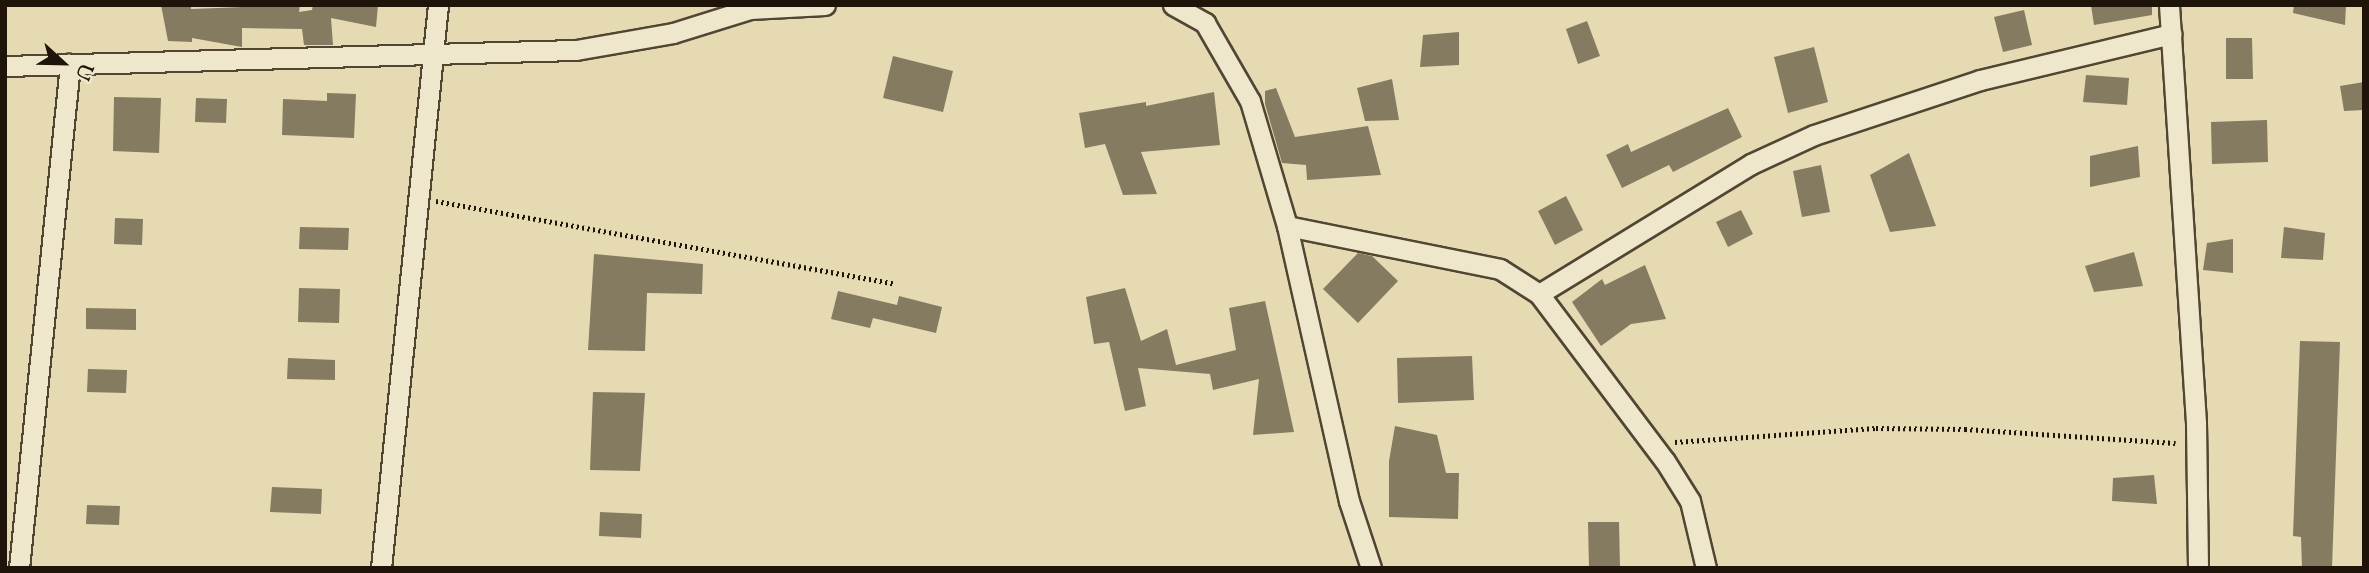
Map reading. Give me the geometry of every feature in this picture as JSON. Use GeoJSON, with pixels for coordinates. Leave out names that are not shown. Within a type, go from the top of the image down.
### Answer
{"type":"FeatureCollection","features":[{"type":"Feature","properties":{"kind":"street"},"geometry":{"type":"LineString","coordinates":[[381,568],[438,5]]}},
{"type":"Feature","properties":{"kind":"street"},"geometry":{"type":"LineString","coordinates":[[5,65],[576,50],[673,33],[750,9],[825,5]]}},
{"type":"Feature","properties":{"kind":"street"},"geometry":{"type":"LineString","coordinates":[[1173,5],[1205,23],[1250,101],[1287,226],[1349,502],[1371,568]]}},
{"type":"Feature","properties":{"kind":"street"},"geometry":{"type":"LineString","coordinates":[[2169,5],[2197,444],[2198,568]]}},
{"type":"Feature","properties":{"kind":"street"},"geometry":{"type":"LineString","coordinates":[[1539,294],[1751,164],[1814,135],[1980,80],[2172,34]]}},
{"type":"Feature","properties":{"kind":"street"},"geometry":{"type":"LineString","coordinates":[[19,568],[70,64]]}},
{"type":"Feature","properties":{"kind":"street"},"geometry":{"type":"LineString","coordinates":[[1287,226],[1500,269],[1539,294],[1653,444],[1690,501],[1706,568]]}},
{"type":"Feature","properties":{"kind":"path"},"geometry":{"type":"LineString","coordinates":[[418,198],[896,285]]}},
{"type":"Feature","properties":{"kind":"path"},"geometry":{"type":"LineString","coordinates":[[1653,444],[1877,428],[1965,429],[2197,444]]}},
{"type":"Feature","properties":{"kind":"building"},"geometry":{"type":"Polygon","coordinates":[[[161,5],[191,5],[191,9],[300,5],[299,12],[312,10],[313,5],[378,5],[376,27],[331,18],[333,45],[304,45],[302,29],[242,28],[242,47],[192,38],[192,42],[168,41],[161,5]]]}},
{"type":"Feature","properties":{"kind":"building"},"geometry":{"type":"Polygon","coordinates":[[[2091,5],[2152,5],[2152,15],[2094,25],[2091,5]]]}},
{"type":"Feature","properties":{"kind":"building"},"geometry":{"type":"Polygon","coordinates":[[[2294,5],[2346,5],[2345,25],[2293,13],[2294,5]]]}},
{"type":"Feature","properties":{"kind":"building"},"geometry":{"type":"Polygon","coordinates":[[[2024,10],[2032,45],[2003,52],[1994,17],[2024,10]]]}},
{"type":"Feature","properties":{"kind":"building"},"geometry":{"type":"Polygon","coordinates":[[[1587,21],[1600,56],[1578,64],[1566,29],[1587,21]]]}},
{"type":"Feature","properties":{"kind":"building"},"geometry":{"type":"Polygon","coordinates":[[[1459,32],[1459,65],[1420,67],[1423,35],[1459,32]]]}},
{"type":"Feature","properties":{"kind":"building"},"geometry":{"type":"Polygon","coordinates":[[[2226,38],[2252,38],[2253,79],[2226,79],[2226,38]]]}},
{"type":"Feature","properties":{"kind":"building"},"geometry":{"type":"Polygon","coordinates":[[[1814,47],[1828,102],[1788,113],[1774,57],[1814,47]]]}},
{"type":"Feature","properties":{"kind":"building"},"geometry":{"type":"Polygon","coordinates":[[[893,56],[953,71],[943,112],[883,98],[893,56]]]}},
{"type":"Feature","properties":{"kind":"building"},"geometry":{"type":"Polygon","coordinates":[[[2086,75],[2129,78],[2127,105],[2083,102],[2086,75]]]}},
{"type":"Feature","properties":{"kind":"building"},"geometry":{"type":"Polygon","coordinates":[[[1392,79],[1399,120],[1365,121],[1357,88],[1392,79]]]}},
{"type":"Feature","properties":{"kind":"building"},"geometry":{"type":"Polygon","coordinates":[[[2364,82],[2364,110],[2344,111],[2340,86],[2364,82]]]}},
{"type":"Feature","properties":{"kind":"building"},"geometry":{"type":"Polygon","coordinates":[[[1276,88],[1295,137],[1368,126],[1381,175],[1307,180],[1306,165],[1282,163],[1265,104],[1265,91],[1276,88]]]}},
{"type":"Feature","properties":{"kind":"building"},"geometry":{"type":"Polygon","coordinates":[[[1214,92],[1220,145],[1141,152],[1157,194],[1123,195],[1105,144],[1085,148],[1079,113],[1146,102],[1146,106],[1214,92]]]}},
{"type":"Feature","properties":{"kind":"building"},"geometry":{"type":"Polygon","coordinates":[[[327,93],[356,94],[354,138],[282,135],[283,99],[327,101],[327,93]]]}},
{"type":"Feature","properties":{"kind":"building"},"geometry":{"type":"Polygon","coordinates":[[[114,97],[161,98],[159,153],[113,151],[114,97]]]}},
{"type":"Feature","properties":{"kind":"building"},"geometry":{"type":"Polygon","coordinates":[[[196,98],[227,99],[226,123],[195,122],[196,98]]]}},
{"type":"Feature","properties":{"kind":"building"},"geometry":{"type":"Polygon","coordinates":[[[1728,108],[1742,137],[1673,172],[1669,165],[1622,188],[1606,155],[1628,144],[1631,152],[1728,108]]]}},
{"type":"Feature","properties":{"kind":"building"},"geometry":{"type":"Polygon","coordinates":[[[2267,120],[2268,162],[2212,164],[2211,122],[2267,120]]]}},
{"type":"Feature","properties":{"kind":"building"},"geometry":{"type":"Polygon","coordinates":[[[2138,146],[2140,177],[2090,187],[2090,156],[2138,146]]]}},
{"type":"Feature","properties":{"kind":"building"},"geometry":{"type":"Polygon","coordinates":[[[1909,153],[1936,226],[1890,232],[1870,175],[1909,153]]]}},
{"type":"Feature","properties":{"kind":"building"},"geometry":{"type":"Polygon","coordinates":[[[1821,165],[1830,212],[1802,217],[1793,171],[1821,165]]]}},
{"type":"Feature","properties":{"kind":"building"},"geometry":{"type":"Polygon","coordinates":[[[1566,196],[1583,230],[1555,245],[1538,211],[1566,196]]]}},
{"type":"Feature","properties":{"kind":"building"},"geometry":{"type":"Polygon","coordinates":[[[1741,210],[1753,234],[1728,247],[1716,222],[1741,210]]]}},
{"type":"Feature","properties":{"kind":"building"},"geometry":{"type":"Polygon","coordinates":[[[115,218],[143,219],[142,245],[114,244],[115,218]]]}},
{"type":"Feature","properties":{"kind":"building"},"geometry":{"type":"Polygon","coordinates":[[[300,227],[349,228],[348,250],[299,249],[300,227]]]}},
{"type":"Feature","properties":{"kind":"building"},"geometry":{"type":"Polygon","coordinates":[[[2284,227],[2325,233],[2323,260],[2281,258],[2284,227]]]}},
{"type":"Feature","properties":{"kind":"building"},"geometry":{"type":"Polygon","coordinates":[[[2233,239],[2233,273],[2203,270],[2207,243],[2233,239]]]}},
{"type":"Feature","properties":{"kind":"building"},"geometry":{"type":"Polygon","coordinates":[[[2134,252],[2143,286],[2094,292],[2085,266],[2134,252]]]}},
{"type":"Feature","properties":{"kind":"building"},"geometry":{"type":"Polygon","coordinates":[[[1358,253],[1372,256],[1398,281],[1358,323],[1323,289],[1358,253]]]}},
{"type":"Feature","properties":{"kind":"building"},"geometry":{"type":"Polygon","coordinates":[[[594,254],[703,264],[702,294],[647,293],[645,351],[588,350],[594,254]]]}},
{"type":"Feature","properties":{"kind":"building"},"geometry":{"type":"Polygon","coordinates":[[[1645,265],[1666,319],[1631,324],[1601,346],[1572,302],[1602,279],[1605,285],[1645,265]]]}},
{"type":"Feature","properties":{"kind":"building"},"geometry":{"type":"Polygon","coordinates":[[[299,288],[340,289],[339,323],[298,322],[299,288]]]}},
{"type":"Feature","properties":{"kind":"building"},"geometry":{"type":"Polygon","coordinates":[[[1125,288],[1141,341],[1167,329],[1176,365],[1236,350],[1229,308],[1265,301],[1294,432],[1253,435],[1259,379],[1213,390],[1210,374],[1138,368],[1146,406],[1125,411],[1109,342],[1094,344],[1086,297],[1125,288]]]}},
{"type":"Feature","properties":{"kind":"building"},"geometry":{"type":"Polygon","coordinates":[[[838,291],[897,305],[899,296],[942,307],[936,333],[873,318],[870,328],[831,319],[838,291]]]}},
{"type":"Feature","properties":{"kind":"building"},"geometry":{"type":"Polygon","coordinates":[[[86,308],[136,309],[136,330],[86,329],[86,308]]]}},
{"type":"Feature","properties":{"kind":"building"},"geometry":{"type":"Polygon","coordinates":[[[2300,341],[2340,342],[2332,568],[2302,568],[2301,537],[2293,536],[2300,341]]]}},
{"type":"Feature","properties":{"kind":"building"},"geometry":{"type":"Polygon","coordinates":[[[1472,356],[1474,400],[1398,403],[1397,358],[1472,356]]]}},
{"type":"Feature","properties":{"kind":"building"},"geometry":{"type":"Polygon","coordinates":[[[288,358],[335,360],[335,380],[287,379],[288,358]]]}},
{"type":"Feature","properties":{"kind":"building"},"geometry":{"type":"Polygon","coordinates":[[[88,369],[127,370],[126,393],[87,392],[88,369]]]}},
{"type":"Feature","properties":{"kind":"building"},"geometry":{"type":"Polygon","coordinates":[[[593,392],[645,393],[640,471],[590,470],[593,392]]]}},
{"type":"Feature","properties":{"kind":"building"},"geometry":{"type":"Polygon","coordinates":[[[1395,426],[1437,435],[1446,473],[1459,473],[1458,519],[1389,517],[1389,461],[1395,426]]]}},
{"type":"Feature","properties":{"kind":"building"},"geometry":{"type":"Polygon","coordinates":[[[2154,475],[2157,504],[2112,501],[2113,478],[2154,475]]]}},
{"type":"Feature","properties":{"kind":"building"},"geometry":{"type":"Polygon","coordinates":[[[272,487],[322,489],[321,514],[270,512],[272,487]]]}},
{"type":"Feature","properties":{"kind":"building"},"geometry":{"type":"Polygon","coordinates":[[[87,505],[120,506],[119,525],[86,524],[87,505]]]}},
{"type":"Feature","properties":{"kind":"building"},"geometry":{"type":"Polygon","coordinates":[[[600,512],[642,514],[641,538],[599,536],[600,512]]]}},
{"type":"Feature","properties":{"kind":"building"},"geometry":{"type":"Polygon","coordinates":[[[1588,522],[1619,522],[1620,568],[1589,568],[1588,522]]]}}]}
